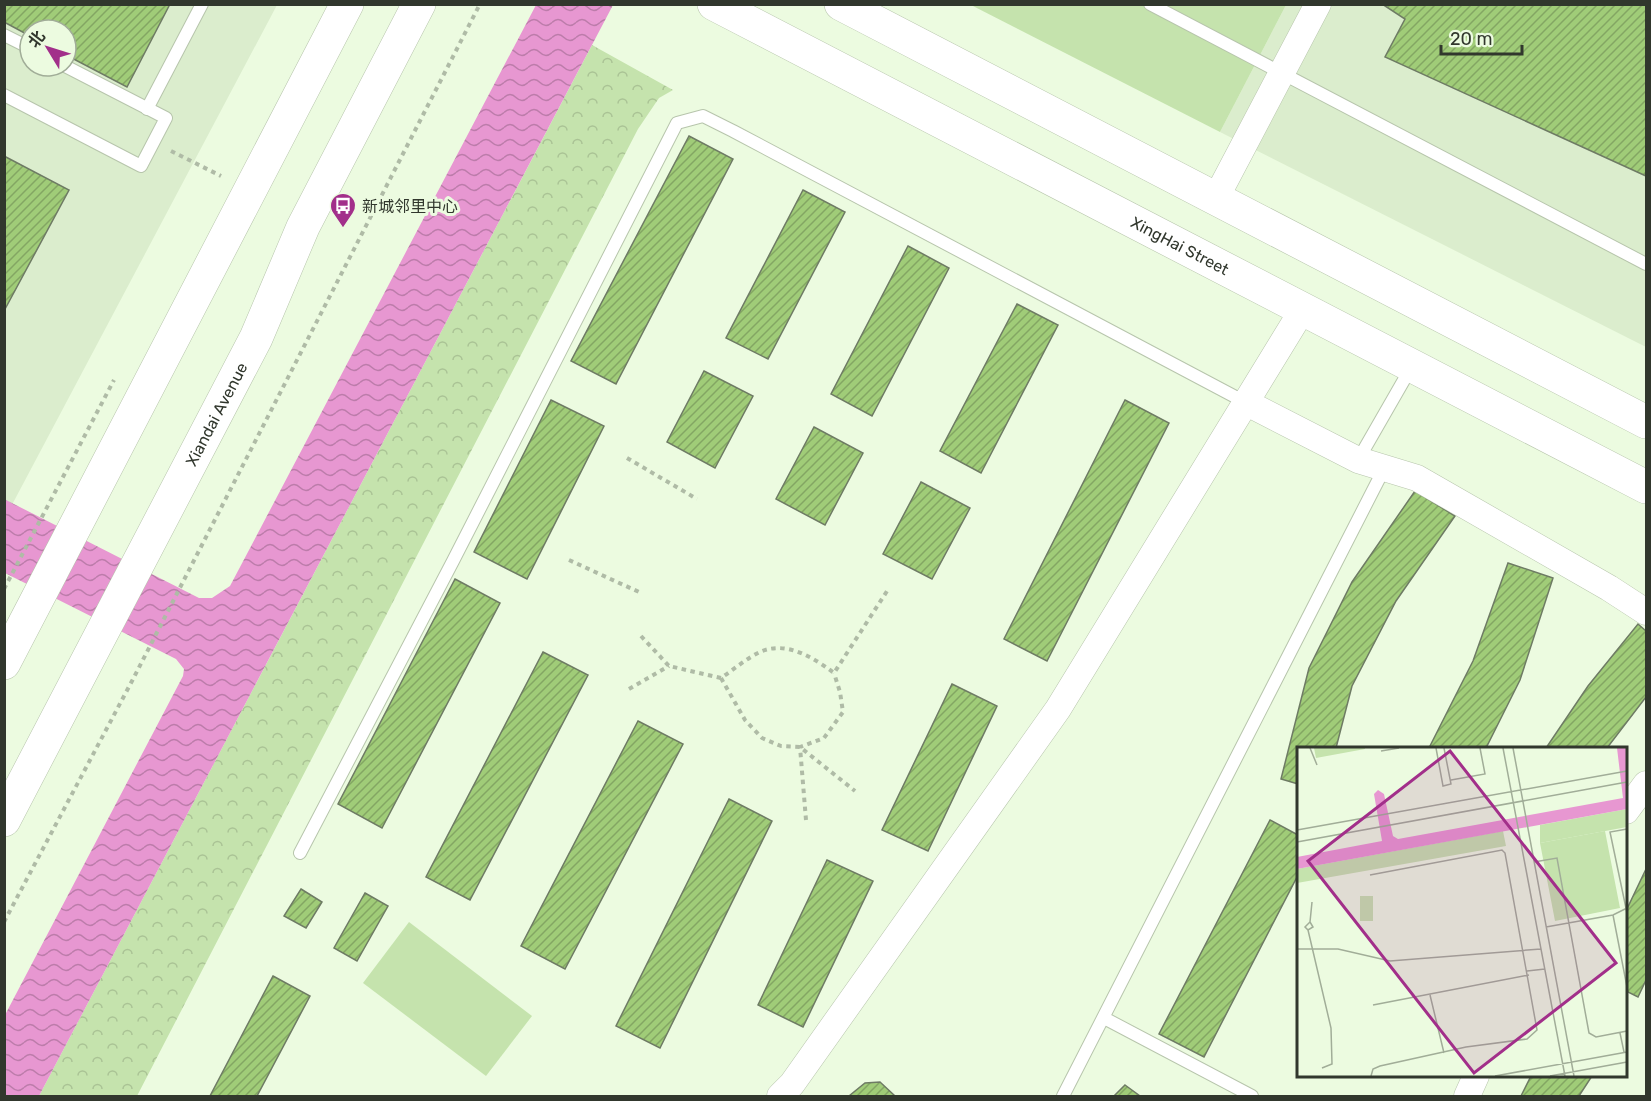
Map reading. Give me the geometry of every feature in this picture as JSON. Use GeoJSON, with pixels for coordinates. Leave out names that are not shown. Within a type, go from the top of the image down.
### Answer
{"type":"FeatureCollection","features":[{"type":"Feature","properties":{"kind":"main road"},"geometry":{"type":"LineString","coordinates":[[4,663],[347,4]]}},
{"type":"Feature","properties":{"kind":"main road","name":"Xiandai Avenue"},"geometry":{"type":"LineString","coordinates":[[4,820],[256,338],[303,227],[419,4]]}},
{"type":"Feature","properties":{"kind":"main road","name":"XingHai Street"},"geometry":{"type":"LineString","coordinates":[[714,4],[1647,487]]}},
{"type":"Feature","properties":{"kind":"main road"},"geometry":{"type":"LineString","coordinates":[[854,7],[1647,422]]}},
{"type":"Feature","properties":{"kind":"street"},"geometry":{"type":"LineString","coordinates":[[1216,198],[1318,4]]}},
{"type":"Feature","properties":{"kind":"street"},"geometry":{"type":"LineString","coordinates":[[780,1096],[792,1084],[1058,708],[1303,309]]}},
{"type":"Feature","properties":{"kind":"street"},"geometry":{"type":"LineString","coordinates":[[1245,402],[1358,460],[1417,478],[1647,612]]}},
{"type":"Feature","properties":{"kind":"street"},"geometry":{"type":"LineString","coordinates":[[1627,810],[1647,784]]}},
{"type":"Feature","properties":{"kind":"street"},"geometry":{"type":"LineString","coordinates":[[1467,1096],[1476,1077]]}},
{"type":"Feature","properties":{"kind":"lane"},"geometry":{"type":"LineString","coordinates":[[147,108],[202,4]]}},
{"type":"Feature","properties":{"kind":"lane"},"geometry":{"type":"LineString","coordinates":[[1150,4],[1647,264]]}},
{"type":"Feature","properties":{"kind":"lane"},"geometry":{"type":"LineString","coordinates":[[4,35],[18,42]]}},
{"type":"Feature","properties":{"kind":"lane"},"geometry":{"type":"LineString","coordinates":[[4,95],[141,166],[166,118],[78,73]]}},
{"type":"Feature","properties":{"kind":"lane"},"geometry":{"type":"LineString","coordinates":[[300,853],[453,561],[676,123],[703,116],[1245,402]]}},
{"type":"Feature","properties":{"kind":"lane"},"geometry":{"type":"LineString","coordinates":[[1358,460],[1412,365]]}},
{"type":"Feature","properties":{"kind":"lane"},"geometry":{"type":"LineString","coordinates":[[1063,1096],[1385,467]]}},
{"type":"Feature","properties":{"kind":"lane"},"geometry":{"type":"LineString","coordinates":[[1104,1018],[1252,1096]]}},
{"type":"Feature","properties":{"kind":"path"},"geometry":{"type":"LineString","coordinates":[[4,922],[143,658],[480,4]]}},
{"type":"Feature","properties":{"kind":"path"},"geometry":{"type":"LineString","coordinates":[[175,153],[221,176]]}},
{"type":"Feature","properties":{"kind":"path"},"geometry":{"type":"LineString","coordinates":[[627,458],[698,499]]}},
{"type":"Feature","properties":{"kind":"path"},"geometry":{"type":"LineString","coordinates":[[4,589],[51,500]]}},
{"type":"Feature","properties":{"kind":"path"},"geometry":{"type":"LineString","coordinates":[[569,560],[639,592]]}},
{"type":"Feature","properties":{"kind":"path"},"geometry":{"type":"LineString","coordinates":[[834,673],[889,588]]}},
{"type":"Feature","properties":{"kind":"path"},"geometry":{"type":"LineString","coordinates":[[641,636],[669,666],[721,678],[762,651],[789,649],[813,657],[834,673],[843,712],[824,738],[800,747],[781,746],[762,738],[745,720],[721,678]]}},
{"type":"Feature","properties":{"kind":"path"},"geometry":{"type":"LineString","coordinates":[[629,689],[669,666]]}},
{"type":"Feature","properties":{"kind":"path"},"geometry":{"type":"LineString","coordinates":[[800,747],[855,790]]}},
{"type":"Feature","properties":{"kind":"path"},"geometry":{"type":"LineString","coordinates":[[800,747],[806,820]]}},
{"type":"Feature","properties":{"kind":"shaded area"},"geometry":{"type":"Polygon","coordinates":[[[5,5],[277,5],[5,518],[5,5]]]}},
{"type":"Feature","properties":{"kind":"shaded area"},"geometry":{"type":"Polygon","coordinates":[[[1286,5],[1646,5],[1646,347],[1220,132],[1286,5]]]}},
{"type":"Feature","properties":{"kind":"green space"},"geometry":{"type":"Polygon","coordinates":[[[971,5],[1286,5],[1220,132],[971,5]]]}},
{"type":"Feature","properties":{"kind":"green space"},"geometry":{"type":"Polygon","coordinates":[[[592,45],[673,90],[659,98],[638,129],[137,1096],[39,1096],[592,45]]]}},
{"type":"Feature","properties":{"kind":"green space"},"geometry":{"type":"Polygon","coordinates":[[[409,922],[532,1016],[486,1076],[363,983],[409,922]]]}},
{"type":"Feature","properties":{"kind":"water"},"geometry":{"type":"Polygon","coordinates":[[[536,5],[613,5],[39,1096],[5,1096],[5,1015],[183,676],[184,669],[176,659],[5,573],[4,499],[199,598],[212,598],[230,586],[536,5]]]}},
{"type":"Feature","properties":{"kind":"building"},"geometry":{"type":"Polygon","coordinates":[[[4,4],[170,4],[127,87],[78,61],[78,18],[18,18],[18,30],[4,22],[4,4]]]}},
{"type":"Feature","properties":{"kind":"building"},"geometry":{"type":"Polygon","coordinates":[[[1382,4],[1646,4],[1646,176],[1385,57],[1405,19],[1382,4]]]}},
{"type":"Feature","properties":{"kind":"building"},"geometry":{"type":"Polygon","coordinates":[[[689,136],[733,159],[616,384],[571,361],[689,136]]]}},
{"type":"Feature","properties":{"kind":"building"},"geometry":{"type":"Polygon","coordinates":[[[4,156],[69,190],[4,311],[4,156]]]}},
{"type":"Feature","properties":{"kind":"building"},"geometry":{"type":"Polygon","coordinates":[[[803,190],[845,212],[768,359],[726,338],[803,190]]]}},
{"type":"Feature","properties":{"kind":"building"},"geometry":{"type":"Polygon","coordinates":[[[908,246],[949,268],[872,416],[831,394],[908,246]]]}},
{"type":"Feature","properties":{"kind":"building"},"geometry":{"type":"Polygon","coordinates":[[[1017,304],[1058,325],[981,473],[940,451],[1017,304]]]}},
{"type":"Feature","properties":{"kind":"building"},"geometry":{"type":"Polygon","coordinates":[[[704,371],[753,396],[715,468],[667,442],[704,371]]]}},
{"type":"Feature","properties":{"kind":"building"},"geometry":{"type":"Polygon","coordinates":[[[551,400],[604,426],[527,579],[474,552],[551,400]]]}},
{"type":"Feature","properties":{"kind":"building"},"geometry":{"type":"Polygon","coordinates":[[[1125,400],[1169,423],[1047,661],[1004,639],[1125,400]]]}},
{"type":"Feature","properties":{"kind":"building"},"geometry":{"type":"Polygon","coordinates":[[[814,427],[863,453],[825,525],[776,499],[814,427]]]}},
{"type":"Feature","properties":{"kind":"building"},"geometry":{"type":"Polygon","coordinates":[[[921,482],[970,508],[932,579],[883,554],[921,482]]]}},
{"type":"Feature","properties":{"kind":"building"},"geometry":{"type":"Polygon","coordinates":[[[1415,491],[1455,516],[1396,601],[1352,686],[1336,747],[1297,747],[1297,784],[1281,779],[1309,668],[1352,582],[1415,491]]]}},
{"type":"Feature","properties":{"kind":"building"},"geometry":{"type":"Polygon","coordinates":[[[1508,563],[1553,578],[1520,680],[1486,747],[1430,747],[1473,661],[1508,563]]]}},
{"type":"Feature","properties":{"kind":"building"},"geometry":{"type":"Polygon","coordinates":[[[455,579],[500,603],[382,828],[338,804],[455,579]]]}},
{"type":"Feature","properties":{"kind":"building"},"geometry":{"type":"Polygon","coordinates":[[[1638,624],[1646,631],[1646,697],[1608,747],[1547,747],[1588,686],[1638,624]]]}},
{"type":"Feature","properties":{"kind":"building"},"geometry":{"type":"Polygon","coordinates":[[[543,652],[588,675],[470,900],[426,877],[543,652]]]}},
{"type":"Feature","properties":{"kind":"building"},"geometry":{"type":"Polygon","coordinates":[[[952,684],[997,706],[928,851],[882,830],[952,684]]]}},
{"type":"Feature","properties":{"kind":"building"},"geometry":{"type":"Polygon","coordinates":[[[638,721],[683,744],[565,969],[521,946],[638,721]]]}},
{"type":"Feature","properties":{"kind":"building"},"geometry":{"type":"Polygon","coordinates":[[[729,799],[772,821],[660,1048],[616,1026],[729,799]]]}},
{"type":"Feature","properties":{"kind":"building"},"geometry":{"type":"Polygon","coordinates":[[[1270,820],[1297,834],[1297,877],[1204,1057],[1159,1034],[1270,820]]]}},
{"type":"Feature","properties":{"kind":"building"},"geometry":{"type":"Polygon","coordinates":[[[827,860],[873,881],[803,1027],[758,1005],[827,860]]]}},
{"type":"Feature","properties":{"kind":"building"},"geometry":{"type":"Polygon","coordinates":[[[1646,869],[1646,980],[1638,997],[1627,992],[1627,909],[1646,869]]]}},
{"type":"Feature","properties":{"kind":"building"},"geometry":{"type":"Polygon","coordinates":[[[301,889],[322,902],[306,928],[284,916],[301,889]]]}},
{"type":"Feature","properties":{"kind":"building"},"geometry":{"type":"Polygon","coordinates":[[[365,893],[388,906],[357,961],[334,948],[365,893]]]}},
{"type":"Feature","properties":{"kind":"building"},"geometry":{"type":"Polygon","coordinates":[[[273,976],[310,996],[257,1096],[210,1096],[273,976]]]}},
{"type":"Feature","properties":{"kind":"building"},"geometry":{"type":"Polygon","coordinates":[[[1530,1077],[1591,1077],[1579,1096],[1521,1096],[1530,1077]]]}},
{"type":"Feature","properties":{"kind":"building"},"geometry":{"type":"Polygon","coordinates":[[[880,1082],[895,1096],[849,1096],[865,1083],[880,1082]]]}},
{"type":"Feature","properties":{"kind":"building"},"geometry":{"type":"Polygon","coordinates":[[[1125,1085],[1140,1096],[1114,1096],[1125,1085]]]}},
{"type":"Feature","properties":{"kind":"place","name":"新城邻里中心"},"geometry":{"type":"Point","coordinates":[343,229]}}]}
